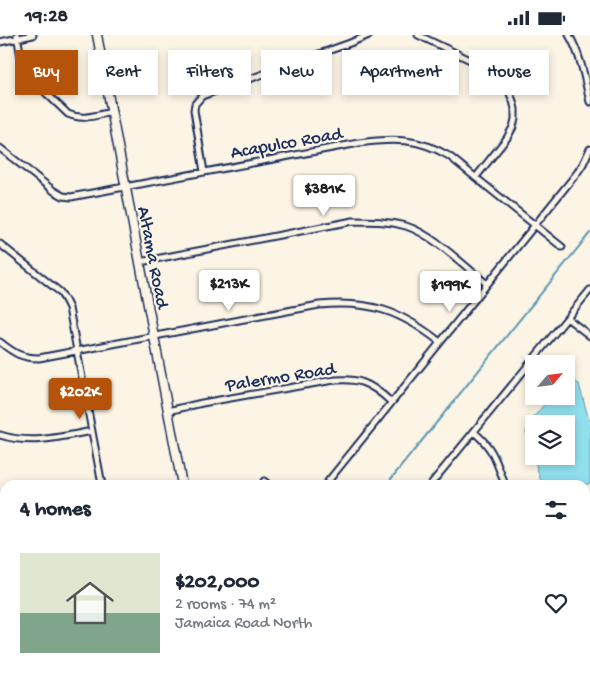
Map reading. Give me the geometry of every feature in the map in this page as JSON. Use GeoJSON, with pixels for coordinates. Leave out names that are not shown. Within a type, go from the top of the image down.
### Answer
{"type":"FeatureCollection","features":[{"type":"Feature","properties":{"kind":"street"},"geometry":{"type":"LineString","coordinates":[[0,42],[33,35]]}},
{"type":"Feature","properties":{"kind":"street","name":"Altama Road"},"geometry":{"type":"LineString","coordinates":[[97,35],[181,480]]}},
{"type":"Feature","properties":{"kind":"street"},"geometry":{"type":"LineString","coordinates":[[204,172],[194,110],[195,105],[202,96],[369,35]]}},
{"type":"Feature","properties":{"kind":"street"},"geometry":{"type":"LineString","coordinates":[[418,35],[489,69],[502,80],[513,101],[515,119],[511,131],[476,177]]}},
{"type":"Feature","properties":{"kind":"street"},"geometry":{"type":"LineString","coordinates":[[569,35],[580,60],[590,102]]}},
{"type":"Feature","properties":{"kind":"street"},"geometry":{"type":"LineString","coordinates":[[17,37],[26,74],[68,113],[82,118],[112,113]]}},
{"type":"Feature","properties":{"kind":"street","name":"Acapulco Road"},"geometry":{"type":"LineString","coordinates":[[0,148],[54,191],[63,196],[71,197],[359,143],[396,140],[423,144],[439,150],[476,177],[562,247]]}},
{"type":"Feature","properties":{"kind":"street"},"geometry":{"type":"LineString","coordinates":[[328,480],[577,173],[590,149]]}},
{"type":"Feature","properties":{"kind":"street"},"geometry":{"type":"LineString","coordinates":[[140,262],[353,221],[380,221],[421,232],[487,284]]}},
{"type":"Feature","properties":{"kind":"street"},"geometry":{"type":"LineString","coordinates":[[0,244],[60,292],[69,308],[101,480]]}},
{"type":"Feature","properties":{"kind":"street"},"geometry":{"type":"LineString","coordinates":[[434,480],[590,290]]}},
{"type":"Feature","properties":{"kind":"street"},"geometry":{"type":"LineString","coordinates":[[0,342],[15,353],[29,357],[43,357],[319,305],[350,303],[386,310],[407,319],[424,329],[440,342]]}},
{"type":"Feature","properties":{"kind":"street"},"geometry":{"type":"LineString","coordinates":[[567,318],[590,335]]}},
{"type":"Feature","properties":{"kind":"street","name":"Palermo Road"},"geometry":{"type":"LineString","coordinates":[[168,411],[202,403],[343,379],[370,385],[391,402]]}},
{"type":"Feature","properties":{"kind":"street"},"geometry":{"type":"LineString","coordinates":[[0,435],[26,441],[51,439],[92,431]]}},
{"type":"Feature","properties":{"kind":"street"},"geometry":{"type":"LineString","coordinates":[[474,432],[492,451],[503,480]]}},
{"type":"Feature","properties":{"kind":"water"},"geometry":{"type":"Polygon","coordinates":[[[575,381],[579,384],[590,424],[590,480],[540,480],[536,465],[575,465],[575,415],[536,415],[544,405],[575,405],[575,381]]]}},
{"type":"Feature","properties":{"kind":"waterway"},"geometry":{"type":"LineString","coordinates":[[390,480],[590,233]]}}]}
